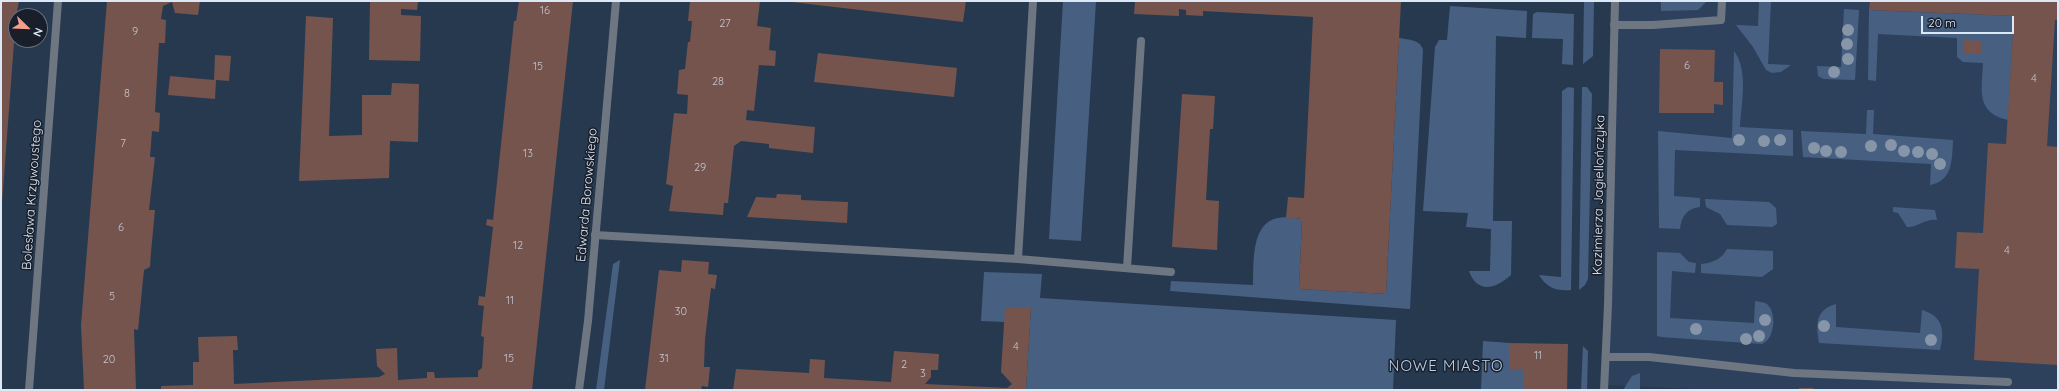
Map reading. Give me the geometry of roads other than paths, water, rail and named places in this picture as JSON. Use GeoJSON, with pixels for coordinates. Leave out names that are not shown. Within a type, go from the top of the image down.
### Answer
{"type":"FeatureCollection","features":[{"type":"Feature","properties":{"kind":"street","name":"Bolesława Krzywoustego"},"geometry":{"type":"LineString","coordinates":[[29,390],[58,1]]}},
{"type":"Feature","properties":{"kind":"street","name":"Edwarda Borowskiego"},"geometry":{"type":"LineString","coordinates":[[578,390],[588,322],[616,1]]}},
{"type":"Feature","properties":{"kind":"street"},"geometry":{"type":"LineString","coordinates":[[1018,259],[1033,1]]}},
{"type":"Feature","properties":{"kind":"street","name":"Kazimierza Jagiellończyka"},"geometry":{"type":"LineString","coordinates":[[1604,390],[1615,1]]}},
{"type":"Feature","properties":{"kind":"street"},"geometry":{"type":"LineString","coordinates":[[1614,25],[1653,25],[1721,20],[1722,1]]}},
{"type":"Feature","properties":{"kind":"street"},"geometry":{"type":"LineString","coordinates":[[1127,268],[1141,41]]}},
{"type":"Feature","properties":{"kind":"street"},"geometry":{"type":"LineString","coordinates":[[595,235],[1018,259],[1171,272]]}},
{"type":"Feature","properties":{"kind":"street"},"geometry":{"type":"LineString","coordinates":[[1606,357],[1649,357],[1794,373],[2008,382]]}},
{"type":"Feature","properties":{"kind":"district","name":"NOWE MIASTO"},"geometry":{"type":"Point","coordinates":[1446,366]}}]}
